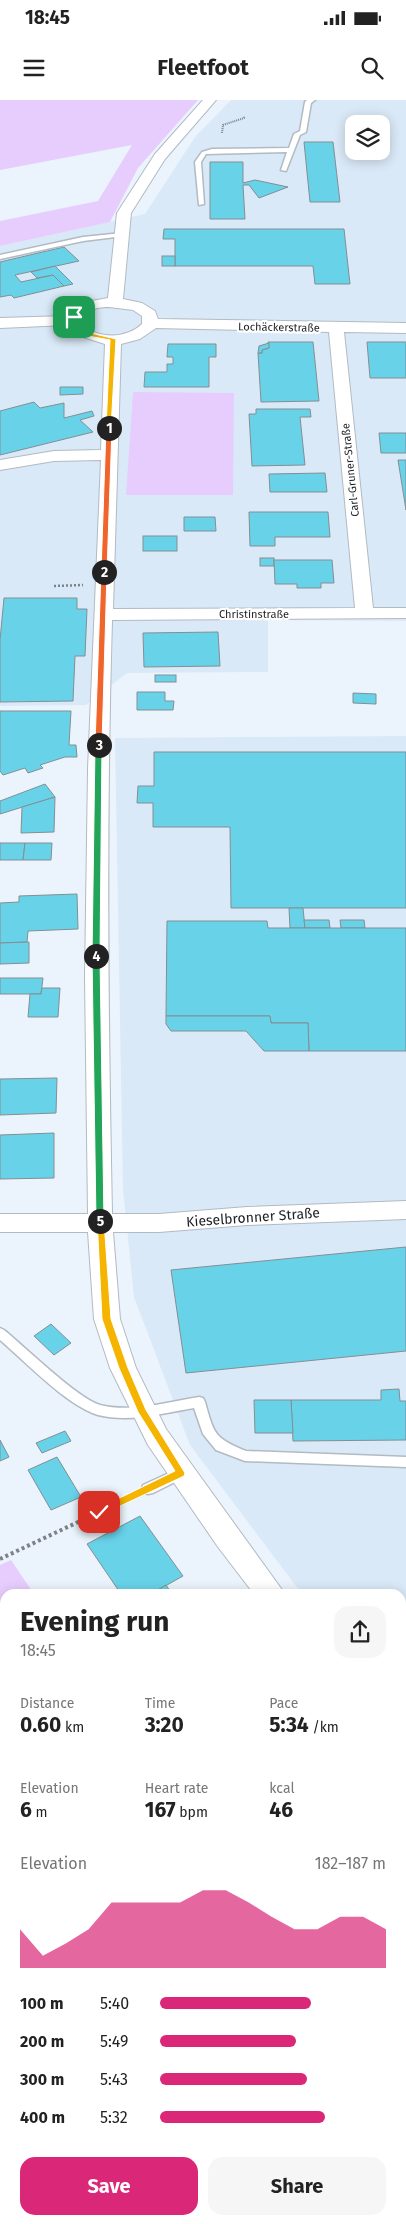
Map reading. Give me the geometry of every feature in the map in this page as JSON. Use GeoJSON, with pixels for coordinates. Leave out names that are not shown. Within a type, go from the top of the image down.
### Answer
{"type":"FeatureCollection","features":[{"type":"Feature","properties":{"kind":"street"},"geometry":{"type":"LineString","coordinates":[[115,302],[124,213],[137,190],[160,157],[210,100]]}},
{"type":"Feature","properties":{"kind":"street"},"geometry":{"type":"LineString","coordinates":[[115,302],[143,308],[150,314],[151,323],[137,334],[113,339],[84,334],[75,326],[73,320],[76,314],[85,308],[115,302]]}},
{"type":"Feature","properties":{"kind":"street"},"geometry":{"type":"LineString","coordinates":[[0,323],[73,320]]}},
{"type":"Feature","properties":{"kind":"street","name":"Lochäckerstraße"},"geometry":{"type":"LineString","coordinates":[[151,323],[406,328]]}},
{"type":"Feature","properties":{"kind":"street","name":"Carl-Gruner-Straße"},"geometry":{"type":"LineString","coordinates":[[336,328],[365,613]]}},
{"type":"Feature","properties":{"kind":"street"},"geometry":{"type":"LineString","coordinates":[[113,339],[102,615],[96,977],[100,1224],[106,1319],[123,1368],[143,1412],[180,1473],[267,1589]]}},
{"type":"Feature","properties":{"kind":"street"},"geometry":{"type":"LineString","coordinates":[[0,465],[54,456],[108,455]]}},
{"type":"Feature","properties":{"kind":"street","name":"Christinstraße"},"geometry":{"type":"LineString","coordinates":[[102,615],[406,613]]}},
{"type":"Feature","properties":{"kind":"street","name":"Kieselbronner Straße"},"geometry":{"type":"LineString","coordinates":[[0,1224],[159,1223],[256,1215],[406,1210]]}},
{"type":"Feature","properties":{"kind":"lane"},"geometry":{"type":"LineString","coordinates":[[284,170],[297,134],[303,132],[308,102],[312,100]]}},
{"type":"Feature","properties":{"kind":"lane"},"geometry":{"type":"LineString","coordinates":[[201,204],[198,162],[204,153],[290,150]]}},
{"type":"Feature","properties":{"kind":"lane"},"geometry":{"type":"LineString","coordinates":[[0,257],[83,239],[122,235]]}},
{"type":"Feature","properties":{"kind":"lane"},"geometry":{"type":"LineString","coordinates":[[0,1333],[46,1372],[99,1410],[143,1412],[199,1402],[206,1430],[220,1446],[245,1456],[406,1462]]}},
{"type":"Feature","properties":{"kind":"lane"},"geometry":{"type":"LineString","coordinates":[[148,1489],[180,1473]]}},
{"type":"Feature","properties":{"kind":"path"},"geometry":{"type":"LineString","coordinates":[[222,132],[223,125],[244,118],[244,116]]}},
{"type":"Feature","properties":{"kind":"path"},"geometry":{"type":"LineString","coordinates":[[54,586],[104,585]]}},
{"type":"Feature","properties":{"kind":"path"},"geometry":{"type":"LineString","coordinates":[[0,1559],[148,1489]]}},
{"type":"Feature","properties":{"kind":"shaded area"},"geometry":{"type":"Polygon","coordinates":[[[0,100],[198,100],[138,168],[110,222],[0,246],[0,221],[98,201],[132,145],[0,170],[0,100]]]}},
{"type":"Feature","properties":{"kind":"shaded area"},"geometry":{"type":"Polygon","coordinates":[[[231,100],[406,100],[406,621],[268,620],[268,672],[127,673],[86,705],[0,706],[0,246],[145,214],[195,137],[231,100]]]}},
{"type":"Feature","properties":{"kind":"shaded area"},"geometry":{"type":"Polygon","coordinates":[[[133,392],[234,393],[233,495],[126,495],[133,392]]]}},
{"type":"Feature","properties":{"kind":"shaded area"},"geometry":{"type":"Polygon","coordinates":[[[406,736],[406,1589],[298,1589],[190,1445],[134,1297],[123,1190],[115,738],[406,736]]]}},
{"type":"Feature","properties":{"kind":"shaded area"},"geometry":{"type":"Polygon","coordinates":[[[11,1560],[31,1589],[0,1589],[0,1565],[11,1560]]]}},
{"type":"Feature","properties":{"kind":"building"},"geometry":{"type":"Polygon","coordinates":[[[304,142],[333,142],[340,202],[310,202],[304,142]]]}},
{"type":"Feature","properties":{"kind":"building"},"geometry":{"type":"Polygon","coordinates":[[[210,162],[243,162],[243,183],[255,180],[288,187],[259,198],[249,185],[243,185],[245,219],[210,219],[210,162]]]}},
{"type":"Feature","properties":{"kind":"building"},"geometry":{"type":"Polygon","coordinates":[[[164,229],[344,229],[350,284],[315,284],[313,266],[175,266],[175,239],[163,239],[164,229]]]}},
{"type":"Feature","properties":{"kind":"building"},"geometry":{"type":"Polygon","coordinates":[[[64,247],[79,261],[15,275],[21,282],[53,275],[64,286],[14,298],[11,295],[0,297],[0,262],[64,247]]]}},
{"type":"Feature","properties":{"kind":"building"},"geometry":{"type":"Polygon","coordinates":[[[162,256],[175,256],[175,266],[162,266],[162,256]]]}},
{"type":"Feature","properties":{"kind":"building"},"geometry":{"type":"Polygon","coordinates":[[[55,266],[73,284],[64,286],[53,275],[37,278],[31,272],[55,266]]]}},
{"type":"Feature","properties":{"kind":"building"},"geometry":{"type":"Polygon","coordinates":[[[268,342],[313,342],[319,401],[261,402],[258,353],[262,353],[262,350],[269,348],[268,342]]]}},
{"type":"Feature","properties":{"kind":"building"},"geometry":{"type":"Polygon","coordinates":[[[367,342],[406,342],[406,378],[370,378],[367,342]]]}},
{"type":"Feature","properties":{"kind":"building"},"geometry":{"type":"Polygon","coordinates":[[[269,343],[269,348],[262,350],[262,353],[258,353],[259,346],[269,343]]]}},
{"type":"Feature","properties":{"kind":"building"},"geometry":{"type":"Polygon","coordinates":[[[168,344],[216,344],[216,357],[209,357],[209,387],[144,387],[145,372],[167,372],[167,364],[173,364],[173,357],[167,357],[168,344]]]}},
{"type":"Feature","properties":{"kind":"building"},"geometry":{"type":"Polygon","coordinates":[[[60,387],[83,387],[83,394],[60,395],[60,387]]]}},
{"type":"Feature","properties":{"kind":"building"},"geometry":{"type":"Polygon","coordinates":[[[34,402],[40,408],[64,403],[64,418],[92,411],[94,416],[80,420],[93,432],[0,455],[0,411],[34,402]]]}},
{"type":"Feature","properties":{"kind":"building"},"geometry":{"type":"Polygon","coordinates":[[[256,409],[310,409],[311,417],[300,417],[305,465],[252,466],[249,414],[256,414],[256,409]]]}},
{"type":"Feature","properties":{"kind":"building"},"geometry":{"type":"Polygon","coordinates":[[[379,433],[406,433],[406,453],[381,453],[379,433]]]}},
{"type":"Feature","properties":{"kind":"building"},"geometry":{"type":"Polygon","coordinates":[[[398,460],[406,460],[406,510],[398,460]]]}},
{"type":"Feature","properties":{"kind":"building"},"geometry":{"type":"Polygon","coordinates":[[[325,473],[327,492],[270,492],[269,474],[325,473]]]}},
{"type":"Feature","properties":{"kind":"building"},"geometry":{"type":"Polygon","coordinates":[[[249,512],[328,512],[330,537],[275,537],[275,546],[250,546],[249,512]]]}},
{"type":"Feature","properties":{"kind":"building"},"geometry":{"type":"Polygon","coordinates":[[[184,517],[215,517],[216,531],[184,531],[184,517]]]}},
{"type":"Feature","properties":{"kind":"building"},"geometry":{"type":"Polygon","coordinates":[[[143,536],[177,536],[177,551],[143,551],[143,536]]]}},
{"type":"Feature","properties":{"kind":"building"},"geometry":{"type":"Polygon","coordinates":[[[260,558],[274,558],[274,566],[260,566],[260,558]]]}},
{"type":"Feature","properties":{"kind":"building"},"geometry":{"type":"Polygon","coordinates":[[[274,560],[332,560],[334,583],[321,583],[321,588],[297,588],[297,584],[275,584],[274,560]]]}},
{"type":"Feature","properties":{"kind":"building"},"geometry":{"type":"Polygon","coordinates":[[[4,598],[77,598],[77,609],[87,609],[85,656],[75,656],[73,701],[0,702],[0,640],[4,598]]]}},
{"type":"Feature","properties":{"kind":"building"},"geometry":{"type":"Polygon","coordinates":[[[218,632],[220,666],[144,667],[143,633],[218,632]]]}},
{"type":"Feature","properties":{"kind":"building"},"geometry":{"type":"Polygon","coordinates":[[[155,675],[176,675],[176,682],[155,682],[155,675]]]}},
{"type":"Feature","properties":{"kind":"building"},"geometry":{"type":"Polygon","coordinates":[[[137,692],[165,692],[165,701],[174,701],[173,710],[137,710],[137,692]]]}},
{"type":"Feature","properties":{"kind":"building"},"geometry":{"type":"Polygon","coordinates":[[[353,693],[376,694],[376,704],[353,703],[353,693]]]}},
{"type":"Feature","properties":{"kind":"building"},"geometry":{"type":"Polygon","coordinates":[[[0,711],[71,711],[69,745],[76,745],[77,757],[65,757],[40,765],[43,768],[28,773],[25,768],[3,775],[0,771],[0,711]]]}},
{"type":"Feature","properties":{"kind":"building"},"geometry":{"type":"Polygon","coordinates":[[[154,752],[406,752],[406,908],[231,908],[230,827],[153,827],[153,803],[137,803],[138,786],[154,786],[154,752]]]}},
{"type":"Feature","properties":{"kind":"building"},"geometry":{"type":"Polygon","coordinates":[[[45,784],[55,797],[0,814],[0,801],[45,784]]]}},
{"type":"Feature","properties":{"kind":"building"},"geometry":{"type":"Polygon","coordinates":[[[55,797],[54,832],[21,833],[22,807],[55,797]]]}},
{"type":"Feature","properties":{"kind":"building"},"geometry":{"type":"Polygon","coordinates":[[[0,843],[25,843],[23,860],[0,860],[0,843]]]}},
{"type":"Feature","properties":{"kind":"building"},"geometry":{"type":"Polygon","coordinates":[[[25,843],[52,843],[51,860],[23,860],[25,843]]]}},
{"type":"Feature","properties":{"kind":"building"},"geometry":{"type":"Polygon","coordinates":[[[77,894],[78,929],[28,931],[27,942],[0,943],[0,903],[19,902],[19,896],[77,894]]]}},
{"type":"Feature","properties":{"kind":"building"},"geometry":{"type":"Polygon","coordinates":[[[289,908],[303,908],[305,928],[290,928],[289,908]]]}},
{"type":"Feature","properties":{"kind":"building"},"geometry":{"type":"Polygon","coordinates":[[[304,920],[329,920],[330,928],[305,928],[304,920]]]}},
{"type":"Feature","properties":{"kind":"building"},"geometry":{"type":"Polygon","coordinates":[[[340,920],[364,920],[365,928],[341,928],[340,920]]]}},
{"type":"Feature","properties":{"kind":"building"},"geometry":{"type":"Polygon","coordinates":[[[167,921],[267,921],[268,928],[406,928],[406,1051],[309,1051],[308,1023],[271,1023],[270,1016],[166,1016],[167,921]]]}},
{"type":"Feature","properties":{"kind":"building"},"geometry":{"type":"Polygon","coordinates":[[[29,942],[29,963],[0,964],[0,943],[29,942]]]}},
{"type":"Feature","properties":{"kind":"building"},"geometry":{"type":"Polygon","coordinates":[[[0,978],[43,978],[41,994],[0,994],[0,978]]]}},
{"type":"Feature","properties":{"kind":"building"},"geometry":{"type":"Polygon","coordinates":[[[42,988],[60,988],[58,1017],[28,1017],[30,994],[41,994],[42,988]]]}},
{"type":"Feature","properties":{"kind":"building"},"geometry":{"type":"Polygon","coordinates":[[[166,1016],[270,1016],[271,1023],[308,1023],[309,1051],[264,1051],[246,1031],[171,1031],[166,1024],[166,1016]]]}},
{"type":"Feature","properties":{"kind":"building"},"geometry":{"type":"Polygon","coordinates":[[[57,1078],[56,1113],[0,1115],[0,1079],[57,1078]]]}},
{"type":"Feature","properties":{"kind":"building"},"geometry":{"type":"Polygon","coordinates":[[[54,1133],[54,1178],[0,1179],[0,1135],[54,1133]]]}},
{"type":"Feature","properties":{"kind":"building"},"geometry":{"type":"Polygon","coordinates":[[[406,1247],[406,1351],[186,1373],[171,1270],[406,1247]]]}},
{"type":"Feature","properties":{"kind":"building"},"geometry":{"type":"Polygon","coordinates":[[[51,1324],[71,1343],[54,1355],[34,1336],[51,1324]]]}},
{"type":"Feature","properties":{"kind":"building"},"geometry":{"type":"Polygon","coordinates":[[[399,1389],[400,1401],[406,1401],[406,1440],[293,1441],[291,1400],[381,1400],[381,1390],[399,1389]]]}},
{"type":"Feature","properties":{"kind":"building"},"geometry":{"type":"Polygon","coordinates":[[[254,1400],[291,1400],[293,1433],[255,1433],[254,1400]]]}},
{"type":"Feature","properties":{"kind":"building"},"geometry":{"type":"Polygon","coordinates":[[[65,1431],[71,1441],[42,1453],[36,1443],[65,1431]]]}},
{"type":"Feature","properties":{"kind":"building"},"geometry":{"type":"Polygon","coordinates":[[[0,1440],[9,1457],[0,1461],[0,1440]]]}},
{"type":"Feature","properties":{"kind":"building"},"geometry":{"type":"Polygon","coordinates":[[[57,1457],[81,1497],[51,1510],[28,1470],[57,1457]]]}},
{"type":"Feature","properties":{"kind":"building"},"geometry":{"type":"Polygon","coordinates":[[[140,1516],[183,1576],[160,1589],[118,1589],[87,1544],[140,1516]]]}},
{"type":"Feature","properties":{"kind":"building"},"geometry":{"type":"Polygon","coordinates":[[[166,1585],[169,1589],[159,1589],[166,1585]]]}},
{"type":"Feature","properties":{"kind":"route"},"geometry":{"type":"LineString","coordinates":[[74,317],[75,326],[84,334],[113,339],[98,769],[96,977],[100,1224],[106,1319],[123,1368],[143,1412],[156,1437],[180,1473],[99,1512]]}}]}
